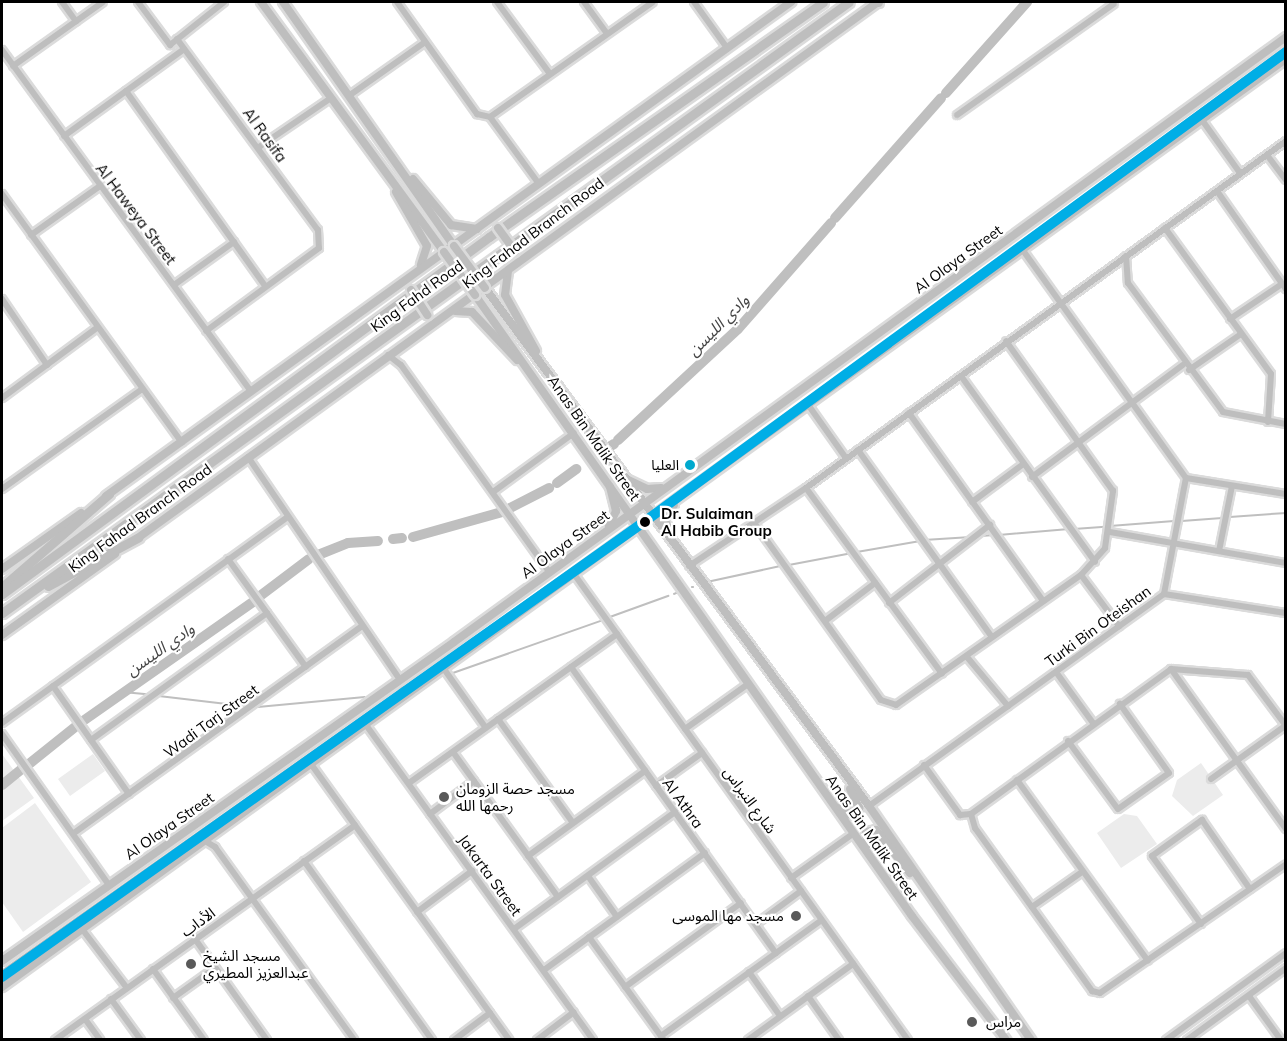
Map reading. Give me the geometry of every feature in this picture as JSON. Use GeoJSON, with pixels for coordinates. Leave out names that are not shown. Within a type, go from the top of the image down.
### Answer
{"type":"FeatureCollection","features":[{"type":"Feature","properties":{"kind":"highway","name":"King Fahd Road"},"geometry":{"type":"LineString","coordinates":[[2,594],[481,243],[815,5],[823,2]]}},
{"type":"Feature","properties":{"kind":"highway","name":"King Fahd Road"},"geometry":{"type":"LineString","coordinates":[[2,614],[849,2]]}},
{"type":"Feature","properties":{"kind":"highway"},"geometry":{"type":"LineString","coordinates":[[2,587],[109,494]]}},
{"type":"Feature","properties":{"kind":"highway"},"geometry":{"type":"LineString","coordinates":[[12,606],[139,537]]}},
{"type":"Feature","properties":{"kind":"main road","name":"Anas Bin Malik Street"},"geometry":{"type":"LineString","coordinates":[[261,2],[608,480],[748,684],[912,916],[1006,1040]]}},
{"type":"Feature","properties":{"kind":"main road"},"geometry":{"type":"LineString","coordinates":[[283,2],[454,246],[652,519],[675,544]]}},
{"type":"Feature","properties":{"kind":"main road"},"geometry":{"type":"LineString","coordinates":[[2,569],[182,443],[390,290],[791,2]]}},
{"type":"Feature","properties":{"kind":"main road","name":"King Fahad Branch Road"},"geometry":{"type":"LineString","coordinates":[[2,635],[878,2]]}},
{"type":"Feature","properties":{"kind":"main road","name":"Al Olaya Street"},"geometry":{"type":"LineString","coordinates":[[2,961],[400,680],[1286,38]]}},
{"type":"Feature","properties":{"kind":"main road","name":"Al Olaya Street"},"geometry":{"type":"LineString","coordinates":[[2,987],[678,501],[1286,58]]}},
{"type":"Feature","properties":{"kind":"main road"},"geometry":{"type":"LineString","coordinates":[[400,166],[451,225],[478,228]]}},
{"type":"Feature","properties":{"kind":"main road"},"geometry":{"type":"LineString","coordinates":[[387,175],[427,246],[428,254],[414,273]]}},
{"type":"Feature","properties":{"kind":"main road"},"geometry":{"type":"LineString","coordinates":[[500,213],[498,228],[515,251],[527,254]]}},
{"type":"Feature","properties":{"kind":"main road"},"geometry":{"type":"LineString","coordinates":[[509,270],[505,295],[539,361]]}},
{"type":"Feature","properties":{"kind":"main road"},"geometry":{"type":"LineString","coordinates":[[390,290],[403,286],[411,290],[427,315],[420,332]]}},
{"type":"Feature","properties":{"kind":"main road"},"geometry":{"type":"LineString","coordinates":[[438,320],[462,309],[472,312],[528,369]]}},
{"type":"Feature","properties":{"kind":"main road"},"geometry":{"type":"LineString","coordinates":[[622,476],[647,489],[667,486]]}},
{"type":"Feature","properties":{"kind":"main road"},"geometry":{"type":"LineString","coordinates":[[605,531],[616,511],[608,480]]}},
{"type":"Feature","properties":{"kind":"main road"},"geometry":{"type":"LineString","coordinates":[[678,501],[665,520],[675,544],[689,566],[869,806],[1031,1040]]}},
{"type":"Feature","properties":{"kind":"main road"},"geometry":{"type":"LineString","coordinates":[[798,755],[846,812],[857,811],[858,801],[815,736]]}},
{"type":"Feature","properties":{"kind":"main road"},"geometry":{"type":"LineString","coordinates":[[912,916],[864,839],[869,830],[876,830],[938,906]]}},
{"type":"Feature","properties":{"kind":"street"},"geometry":{"type":"LineString","coordinates":[[62,2],[76,21]]}},
{"type":"Feature","properties":{"kind":"street"},"geometry":{"type":"LineString","coordinates":[[13,66],[103,2]]}},
{"type":"Feature","properties":{"kind":"street"},"geometry":{"type":"LineString","coordinates":[[138,2],[170,45],[224,2]]}},
{"type":"Feature","properties":{"kind":"street"},"geometry":{"type":"LineString","coordinates":[[397,2],[477,114],[490,117],[539,184]]}},
{"type":"Feature","properties":{"kind":"street"},"geometry":{"type":"LineString","coordinates":[[497,2],[550,74]]}},
{"type":"Feature","properties":{"kind":"street"},"geometry":{"type":"LineString","coordinates":[[584,2],[607,34]]}},
{"type":"Feature","properties":{"kind":"street"},"geometry":{"type":"LineString","coordinates":[[490,117],[653,2]]}},
{"type":"Feature","properties":{"kind":"street"},"geometry":{"type":"LineString","coordinates":[[694,2],[727,48]]}},
{"type":"Feature","properties":{"kind":"street"},"geometry":{"type":"LineString","coordinates":[[957,115],[1114,4]]}},
{"type":"Feature","properties":{"kind":"street","name":"Al Rasifa"},"geometry":{"type":"LineString","coordinates":[[177,39],[259,147],[318,230],[319,248],[206,331]]}},
{"type":"Feature","properties":{"kind":"street"},"geometry":{"type":"LineString","coordinates":[[350,95],[425,42]]}},
{"type":"Feature","properties":{"kind":"street"},"geometry":{"type":"LineString","coordinates":[[64,136],[184,49]]}},
{"type":"Feature","properties":{"kind":"street","name":"Al Haweya Street"},"geometry":{"type":"LineString","coordinates":[[2,50],[251,392]]}},
{"type":"Feature","properties":{"kind":"street"},"geometry":{"type":"LineString","coordinates":[[126,92],[265,286]]}},
{"type":"Feature","properties":{"kind":"street"},"geometry":{"type":"LineString","coordinates":[[259,147],[331,98]]}},
{"type":"Feature","properties":{"kind":"street"},"geometry":{"type":"LineString","coordinates":[[1202,120],[1240,173]]}},
{"type":"Feature","properties":{"kind":"street"},"geometry":{"type":"LineString","coordinates":[[689,566],[806,488],[961,376],[1059,301],[1166,228],[1286,141]]}},
{"type":"Feature","properties":{"kind":"street"},"geometry":{"type":"LineString","coordinates":[[1267,155],[1286,180]]}},
{"type":"Feature","properties":{"kind":"street"},"geometry":{"type":"LineString","coordinates":[[31,235],[100,186]]}},
{"type":"Feature","properties":{"kind":"street"},"geometry":{"type":"LineString","coordinates":[[1217,191],[1284,286],[1230,319]]}},
{"type":"Feature","properties":{"kind":"street"},"geometry":{"type":"LineString","coordinates":[[2,194],[182,443]]}},
{"type":"Feature","properties":{"kind":"street"},"geometry":{"type":"LineString","coordinates":[[1166,228],[1271,374],[1268,422]]}},
{"type":"Feature","properties":{"kind":"street"},"geometry":{"type":"LineString","coordinates":[[174,285],[234,242]]}},
{"type":"Feature","properties":{"kind":"street"},"geometry":{"type":"LineString","coordinates":[[1023,249],[1186,478],[1286,494]]}},
{"type":"Feature","properties":{"kind":"street"},"geometry":{"type":"LineString","coordinates":[[1126,256],[1128,283],[1183,364],[1223,412],[1286,424]]}},
{"type":"Feature","properties":{"kind":"street"},"geometry":{"type":"LineString","coordinates":[[2,299],[47,365]]}},
{"type":"Feature","properties":{"kind":"street"},"geometry":{"type":"LineString","coordinates":[[2,397],[98,327]]}},
{"type":"Feature","properties":{"kind":"street"},"geometry":{"type":"LineString","coordinates":[[1189,370],[1241,334]]}},
{"type":"Feature","properties":{"kind":"street"},"geometry":{"type":"LineString","coordinates":[[755,524],[881,700],[896,705],[1081,575],[1095,562],[1110,532],[1113,491],[1006,341]]}},
{"type":"Feature","properties":{"kind":"street"},"geometry":{"type":"LineString","coordinates":[[388,355],[401,365],[549,572]]}},
{"type":"Feature","properties":{"kind":"street"},"geometry":{"type":"LineString","coordinates":[[1032,477],[1183,364]]}},
{"type":"Feature","properties":{"kind":"street"},"geometry":{"type":"LineString","coordinates":[[961,376],[1022,465],[1095,562]]}},
{"type":"Feature","properties":{"kind":"street"},"geometry":{"type":"LineString","coordinates":[[2,489],[142,389]]}},
{"type":"Feature","properties":{"kind":"street"},"geometry":{"type":"LineString","coordinates":[[809,406],[846,458]]}},
{"type":"Feature","properties":{"kind":"street"},"geometry":{"type":"LineString","coordinates":[[909,413],[1043,600]]}},
{"type":"Feature","properties":{"kind":"street"},"geometry":{"type":"LineString","coordinates":[[493,492],[574,433]]}},
{"type":"Feature","properties":{"kind":"street"},"geometry":{"type":"LineString","coordinates":[[858,450],[992,637]]}},
{"type":"Feature","properties":{"kind":"street"},"geometry":{"type":"LineString","coordinates":[[248,456],[286,518],[400,680]]}},
{"type":"Feature","properties":{"kind":"street"},"geometry":{"type":"LineString","coordinates":[[972,502],[1022,465]]}},
{"type":"Feature","properties":{"kind":"street","name":"Turki Bin Oteishan"},"geometry":{"type":"LineString","coordinates":[[869,806],[1164,594],[1186,478]]}},
{"type":"Feature","properties":{"kind":"street"},"geometry":{"type":"LineString","coordinates":[[1219,551],[1232,486]]}},
{"type":"Feature","properties":{"kind":"street"},"geometry":{"type":"LineString","coordinates":[[806,488],[942,674]]}},
{"type":"Feature","properties":{"kind":"street"},"geometry":{"type":"LineString","coordinates":[[2,723],[286,518]]}},
{"type":"Feature","properties":{"kind":"street"},"geometry":{"type":"LineString","coordinates":[[889,603],[990,525]]}},
{"type":"Feature","properties":{"kind":"street"},"geometry":{"type":"LineString","coordinates":[[1110,532],[1173,545],[1286,563]]}},
{"type":"Feature","properties":{"kind":"street"},"geometry":{"type":"LineString","coordinates":[[228,559],[306,667]]}},
{"type":"Feature","properties":{"kind":"street","name":"شارع النبراس"},"geometry":{"type":"LineString","coordinates":[[574,574],[908,1040]]}},
{"type":"Feature","properties":{"kind":"street"},"geometry":{"type":"LineString","coordinates":[[1081,575],[1119,626]]}},
{"type":"Feature","properties":{"kind":"street"},"geometry":{"type":"LineString","coordinates":[[825,621],[875,584]]}},
{"type":"Feature","properties":{"kind":"street"},"geometry":{"type":"LineString","coordinates":[[1164,594],[1286,614]]}},
{"type":"Feature","properties":{"kind":"street"},"geometry":{"type":"LineString","coordinates":[[91,740],[267,613]]}},
{"type":"Feature","properties":{"kind":"street","name":"Wadi Tarj Street"},"geometry":{"type":"LineString","coordinates":[[74,833],[362,627]]}},
{"type":"Feature","properties":{"kind":"street"},"geometry":{"type":"LineString","coordinates":[[408,783],[617,634]]}},
{"type":"Feature","properties":{"kind":"street"},"geometry":{"type":"LineString","coordinates":[[967,657],[1008,706]]}},
{"type":"Feature","properties":{"kind":"street","name":"Al Athra"},"geometry":{"type":"LineString","coordinates":[[571,668],[776,953]]}},
{"type":"Feature","properties":{"kind":"street"},"geometry":{"type":"LineString","coordinates":[[444,669],[486,728]]}},
{"type":"Feature","properties":{"kind":"street"},"geometry":{"type":"LineString","coordinates":[[1171,669],[1286,829]]}},
{"type":"Feature","properties":{"kind":"street"},"geometry":{"type":"LineString","coordinates":[[924,765],[960,816],[971,814],[1068,741],[1171,669],[1248,675],[1286,726],[1211,779]]}},
{"type":"Feature","properties":{"kind":"street"},"geometry":{"type":"LineString","coordinates":[[1056,672],[1093,723]]}},
{"type":"Feature","properties":{"kind":"street"},"geometry":{"type":"LineString","coordinates":[[685,729],[748,684]]}},
{"type":"Feature","properties":{"kind":"street"},"geometry":{"type":"LineString","coordinates":[[52,686],[129,794]]}},
{"type":"Feature","properties":{"kind":"street"},"geometry":{"type":"LineString","coordinates":[[1068,741],[1118,808],[1169,773],[1120,704]]}},
{"type":"Feature","properties":{"kind":"street"},"geometry":{"type":"LineString","coordinates":[[498,719],[573,823]]}},
{"type":"Feature","properties":{"kind":"street","name":"Jakarta Street"},"geometry":{"type":"LineString","coordinates":[[366,725],[593,1040]]}},
{"type":"Feature","properties":{"kind":"street"},"geometry":{"type":"LineString","coordinates":[[2,734],[109,885]]}},
{"type":"Feature","properties":{"kind":"street"},"geometry":{"type":"LineString","coordinates":[[453,752],[558,897]]}},
{"type":"Feature","properties":{"kind":"street"},"geometry":{"type":"LineString","coordinates":[[656,786],[702,753]]}},
{"type":"Feature","properties":{"kind":"street"},"geometry":{"type":"LineString","coordinates":[[311,764],[509,1040]]}},
{"type":"Feature","properties":{"kind":"street"},"geometry":{"type":"LineString","coordinates":[[528,856],[645,771]]}},
{"type":"Feature","properties":{"kind":"street"},"geometry":{"type":"LineString","coordinates":[[1017,780],[1148,961]]}},
{"type":"Feature","properties":{"kind":"street"},"geometry":{"type":"LineString","coordinates":[[430,814],[474,781]]}},
{"type":"Feature","properties":{"kind":"street"},"geometry":{"type":"LineString","coordinates":[[514,929],[675,812]]}},
{"type":"Feature","properties":{"kind":"street"},"geometry":{"type":"LineString","coordinates":[[971,814],[975,828],[1092,991],[1106,991],[1286,864]]}},
{"type":"Feature","properties":{"kind":"street"},"geometry":{"type":"LineString","coordinates":[[1201,924],[1152,856],[1202,820],[1250,889]]}},
{"type":"Feature","properties":{"kind":"street","name":"الأداب"},"geometry":{"type":"LineString","coordinates":[[55,1040],[355,825]]}},
{"type":"Feature","properties":{"kind":"street"},"geometry":{"type":"LineString","coordinates":[[792,878],[854,833]]}},
{"type":"Feature","properties":{"kind":"street"},"geometry":{"type":"LineString","coordinates":[[205,841],[252,898],[354,1040]]}},
{"type":"Feature","properties":{"kind":"street"},"geometry":{"type":"LineString","coordinates":[[544,970],[705,853]]}},
{"type":"Feature","properties":{"kind":"street"},"geometry":{"type":"LineString","coordinates":[[304,861],[432,1040]]}},
{"type":"Feature","properties":{"kind":"street"},"geometry":{"type":"LineString","coordinates":[[417,912],[472,871]]}},
{"type":"Feature","properties":{"kind":"street"},"geometry":{"type":"LineString","coordinates":[[1032,907],[1083,872]]}},
{"type":"Feature","properties":{"kind":"street"},"geometry":{"type":"LineString","coordinates":[[588,876],[617,917]]}},
{"type":"Feature","properties":{"kind":"street"},"geometry":{"type":"LineString","coordinates":[[756,924],[801,891]]}},
{"type":"Feature","properties":{"kind":"street"},"geometry":{"type":"LineString","coordinates":[[626,987],[741,903]]}},
{"type":"Feature","properties":{"kind":"street"},"geometry":{"type":"LineString","coordinates":[[590,937],[662,1038],[822,920]]}},
{"type":"Feature","properties":{"kind":"street"},"geometry":{"type":"LineString","coordinates":[[82,929],[127,988]]}},
{"type":"Feature","properties":{"kind":"street"},"geometry":{"type":"LineString","coordinates":[[195,939],[267,1040]]}},
{"type":"Feature","properties":{"kind":"street"},"geometry":{"type":"LineString","coordinates":[[1166,1040],[1286,953]]}},
{"type":"Feature","properties":{"kind":"street"},"geometry":{"type":"LineString","coordinates":[[1187,1040],[1284,969],[1283,961],[1276,960]]}},
{"type":"Feature","properties":{"kind":"street"},"geometry":{"type":"LineString","coordinates":[[748,1040],[853,964]]}},
{"type":"Feature","properties":{"kind":"street"},"geometry":{"type":"LineString","coordinates":[[173,998],[215,968]]}},
{"type":"Feature","properties":{"kind":"street"},"geometry":{"type":"LineString","coordinates":[[153,969],[204,1040]]}},
{"type":"Feature","properties":{"kind":"street"},"geometry":{"type":"LineString","coordinates":[[749,972],[780,1016]]}},
{"type":"Feature","properties":{"kind":"street"},"geometry":{"type":"LineString","coordinates":[[808,996],[839,1040]]}},
{"type":"Feature","properties":{"kind":"street"},"geometry":{"type":"LineString","coordinates":[[1249,996],[1281,1040]]}},
{"type":"Feature","properties":{"kind":"street"},"geometry":{"type":"LineString","coordinates":[[111,999],[141,1040]]}},
{"type":"Feature","properties":{"kind":"street"},"geometry":{"type":"LineString","coordinates":[[537,1040],[574,1012]]}},
{"type":"Feature","properties":{"kind":"street"},"geometry":{"type":"LineString","coordinates":[[454,1040],[490,1013]]}},
{"type":"Feature","properties":{"kind":"street"},"geometry":{"type":"LineString","coordinates":[[85,1018],[100,1040]]}},
{"type":"Feature","properties":{"kind":"shaded area"},"geometry":{"type":"Polygon","coordinates":[[[2,754],[34,798],[2,821],[2,754]]]}},
{"type":"Feature","properties":{"kind":"shaded area"},"geometry":{"type":"Polygon","coordinates":[[[93,754],[105,771],[70,796],[58,779],[93,754]]]}},
{"type":"Feature","properties":{"kind":"shaded area"},"geometry":{"type":"Polygon","coordinates":[[[1201,763],[1223,795],[1193,816],[1172,796],[1177,780],[1201,763]]]}},
{"type":"Feature","properties":{"kind":"shaded area"},"geometry":{"type":"Polygon","coordinates":[[[35,803],[91,882],[23,932],[2,902],[2,828],[35,803]]]}},
{"type":"Feature","properties":{"kind":"shaded area"},"geometry":{"type":"Polygon","coordinates":[[[1124,814],[1137,816],[1157,844],[1121,868],[1097,833],[1124,814]]]}},
{"type":"Feature","properties":{"kind":"waterway","name":"وادي الليسن"},"geometry":{"type":"LineString","coordinates":[[946,93],[1027,2]]}},
{"type":"Feature","properties":{"kind":"waterway","name":"وادي الليسن"},"geometry":{"type":"LineString","coordinates":[[835,218],[941,98]]}},
{"type":"Feature","properties":{"kind":"waterway","name":"وادي الليسن"},"geometry":{"type":"LineString","coordinates":[[618,440],[738,329],[831,223]]}},
{"type":"Feature","properties":{"kind":"waterway","name":"وادي الليسن"},"geometry":{"type":"LineString","coordinates":[[609,447],[614,444]]}},
{"type":"Feature","properties":{"kind":"waterway","name":"وادي الليسن"},"geometry":{"type":"LineString","coordinates":[[557,483],[576,469]]}},
{"type":"Feature","properties":{"kind":"waterway","name":"وادي الليسن"},"geometry":{"type":"LineString","coordinates":[[510,508],[549,488]]}},
{"type":"Feature","properties":{"kind":"waterway","name":"وادي الليسن"},"geometry":{"type":"LineString","coordinates":[[413,537],[502,512]]}},
{"type":"Feature","properties":{"kind":"waterway"},"geometry":{"type":"LineString","coordinates":[[1230,517],[1286,513]]}},
{"type":"Feature","properties":{"kind":"waterway"},"geometry":{"type":"LineString","coordinates":[[1182,521],[1222,518]]}},
{"type":"Feature","properties":{"kind":"waterway"},"geometry":{"type":"LineString","coordinates":[[1110,526],[1174,521]]}},
{"type":"Feature","properties":{"kind":"waterway"},"geometry":{"type":"LineString","coordinates":[[1074,529],[1105,527]]}},
{"type":"Feature","properties":{"kind":"waterway"},"geometry":{"type":"LineString","coordinates":[[999,535],[1069,529]]}},
{"type":"Feature","properties":{"kind":"waterway"},"geometry":{"type":"LineString","coordinates":[[981,536],[994,535]]}},
{"type":"Feature","properties":{"kind":"waterway"},"geometry":{"type":"LineString","coordinates":[[924,540],[971,537]]}},
{"type":"Feature","properties":{"kind":"waterway","name":"وادي الليسن"},"geometry":{"type":"LineString","coordinates":[[393,539],[402,538]]}},
{"type":"Feature","properties":{"kind":"waterway","name":"وادي الليسن"},"geometry":{"type":"LineString","coordinates":[[318,555],[348,543],[378,541]]}},
{"type":"Feature","properties":{"kind":"waterway"},"geometry":{"type":"LineString","coordinates":[[857,552],[920,541]]}},
{"type":"Feature","properties":{"kind":"waterway"},"geometry":{"type":"LineString","coordinates":[[789,565],[852,553]]}},
{"type":"Feature","properties":{"kind":"waterway","name":"وادي الليسن"},"geometry":{"type":"LineString","coordinates":[[260,596],[309,559]]}},
{"type":"Feature","properties":{"kind":"waterway"},"geometry":{"type":"LineString","coordinates":[[707,582],[781,566]]}},
{"type":"Feature","properties":{"kind":"waterway"},"geometry":{"type":"LineString","coordinates":[[674,594],[679,592]]}},
{"type":"Feature","properties":{"kind":"waterway"},"geometry":{"type":"LineString","coordinates":[[610,617],[668,596]]}},
{"type":"Feature","properties":{"kind":"waterway","name":"وادي الليسن"},"geometry":{"type":"LineString","coordinates":[[83,721],[253,602]]}},
{"type":"Feature","properties":{"kind":"waterway"},"geometry":{"type":"LineString","coordinates":[[453,673],[601,621]]}},
{"type":"Feature","properties":{"kind":"waterway"},"geometry":{"type":"LineString","coordinates":[[397,689],[412,685]]}},
{"type":"Feature","properties":{"kind":"waterway"},"geometry":{"type":"LineString","coordinates":[[123,692],[147,694]]}},
{"type":"Feature","properties":{"kind":"waterway"},"geometry":{"type":"LineString","coordinates":[[159,696],[227,704]]}},
{"type":"Feature","properties":{"kind":"waterway"},"geometry":{"type":"LineString","coordinates":[[258,707],[365,697]]}},
{"type":"Feature","properties":{"kind":"waterway"},"geometry":{"type":"LineString","coordinates":[[238,705],[245,706]]}},
{"type":"Feature","properties":{"kind":"waterway","name":"وادي الليسن"},"geometry":{"type":"LineString","coordinates":[[29,764],[75,727]]}},
{"type":"Feature","properties":{"kind":"waterway","name":"وادي الليسن"},"geometry":{"type":"LineString","coordinates":[[2,785],[22,769]]}},
{"type":"Feature","properties":{"kind":"railway"},"geometry":{"type":"LineString","coordinates":[[2,972],[674,498],[1286,48]]}},
{"type":"Feature","properties":{"kind":"transit line"},"geometry":{"type":"LineString","coordinates":[[2,977],[644,522],[1286,52]]}},
{"type":"Feature","properties":{"kind":"place","name":"العليا"},"geometry":{"type":"Point","coordinates":[690,465]}},
{"type":"Feature","properties":{"kind":"place","name":"Dr. Sulaiman Al Habib Group"},"geometry":{"type":"Point","coordinates":[645,522]}},
{"type":"Feature","properties":{"kind":"place","name":"مسجد حصة الزومان رحمها الله"},"geometry":{"type":"Point","coordinates":[444,797]}},
{"type":"Feature","properties":{"kind":"place","name":"مسجد مها الموسى"},"geometry":{"type":"Point","coordinates":[796,916]}},
{"type":"Feature","properties":{"kind":"place","name":"مسجد الشيخ عبدالعزيز المطيري"},"geometry":{"type":"Point","coordinates":[191,964]}},
{"type":"Feature","properties":{"kind":"place","name":"مراس"},"geometry":{"type":"Point","coordinates":[972,1022]}}]}
